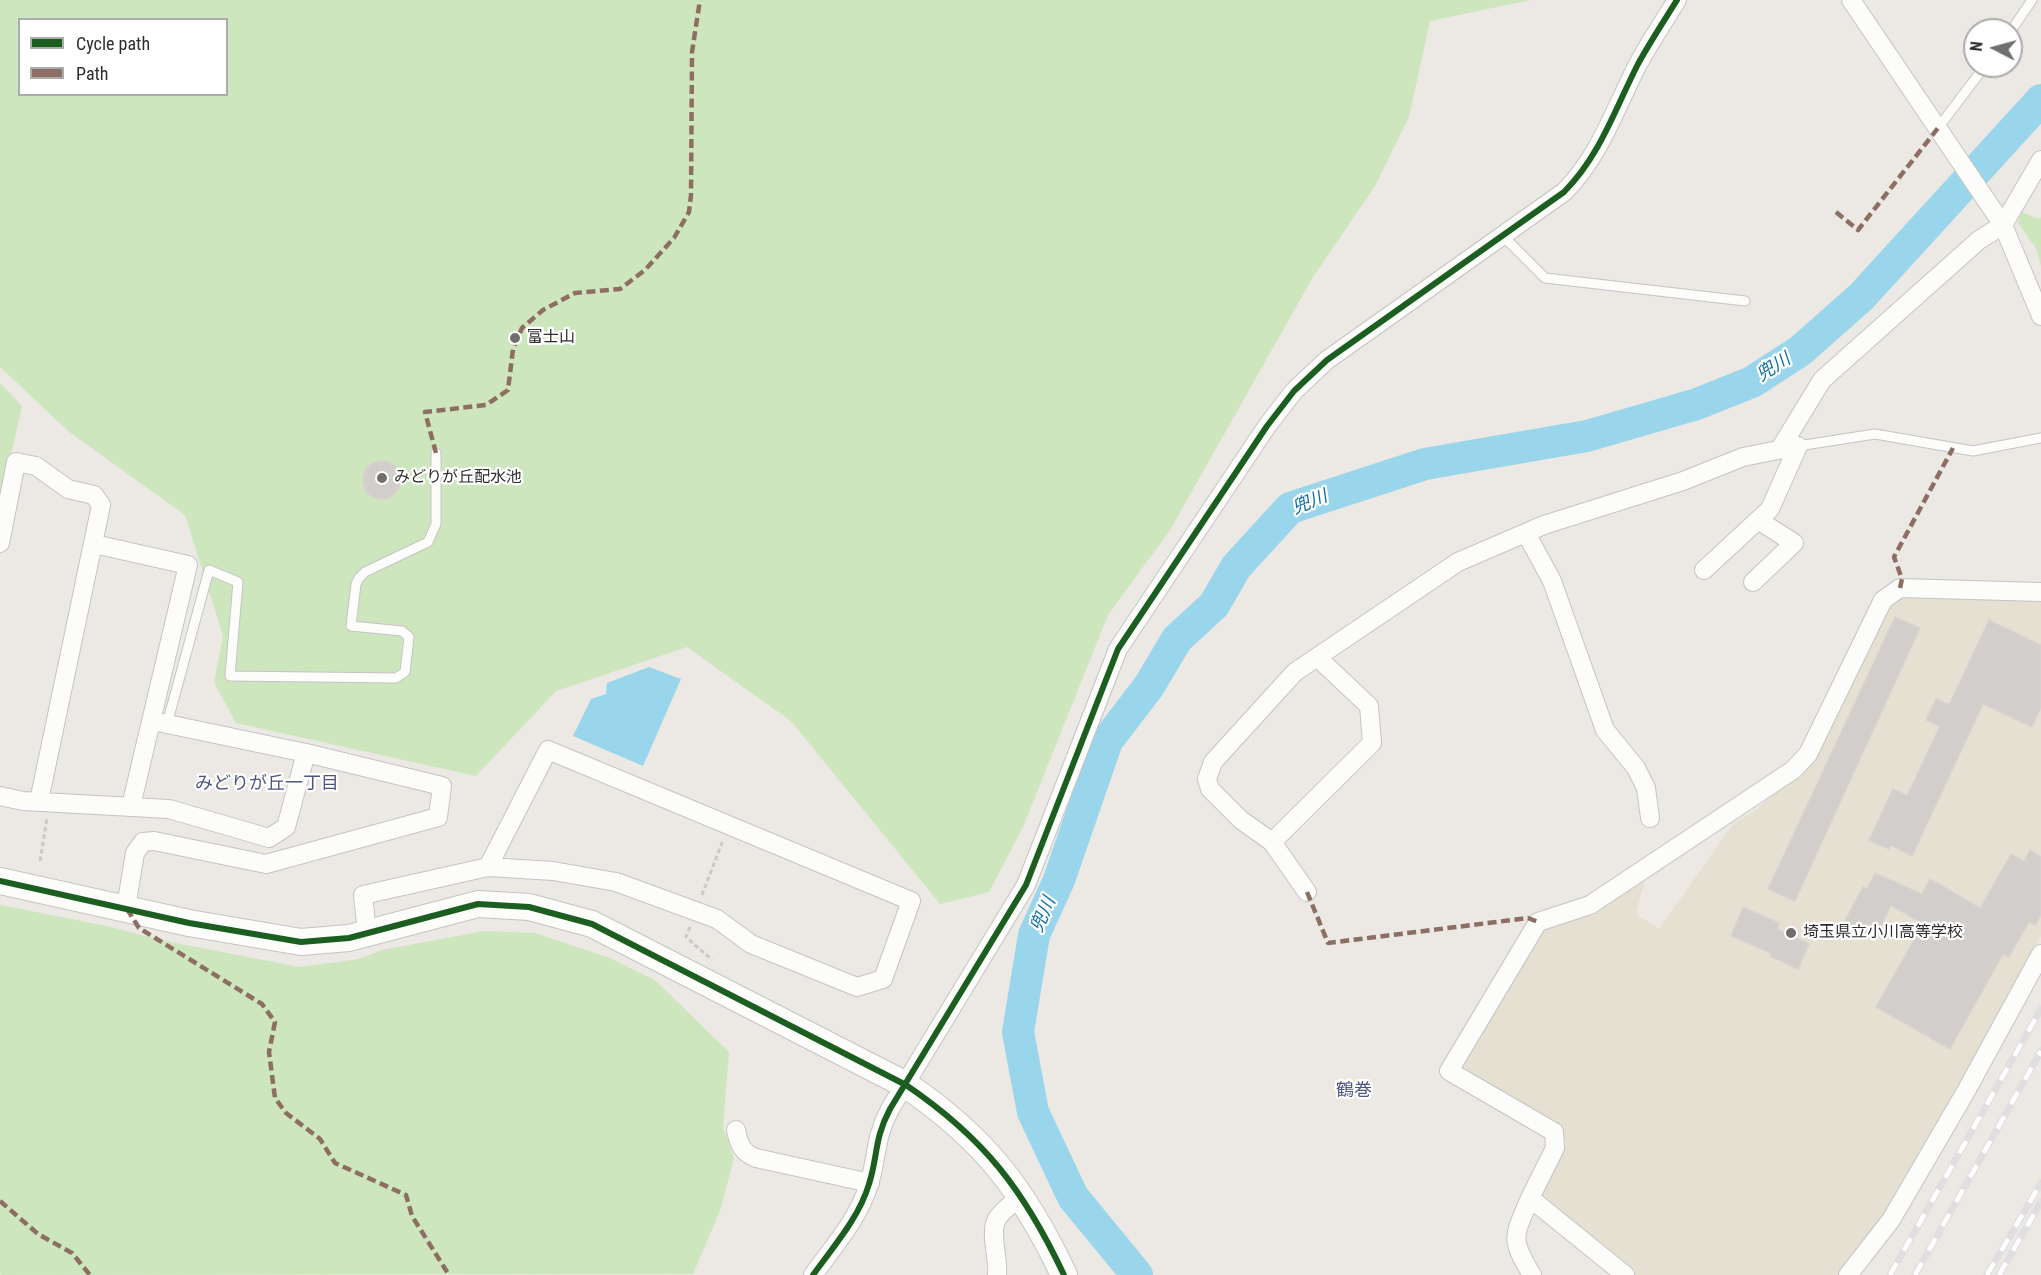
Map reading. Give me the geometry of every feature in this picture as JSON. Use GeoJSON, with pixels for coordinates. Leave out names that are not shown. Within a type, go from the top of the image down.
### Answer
{"type":"FeatureCollection","features":[{"type":"Feature","properties":{"kind":"street"},"geometry":{"type":"LineString","coordinates":[[813,1275],[860,1208],[870,1183],[879,1128],[1026,885],[1118,649],[1268,426],[1294,391],[1327,360],[1564,192],[1583,174],[1597,151],[1639,63],[1677,0]]}},
{"type":"Feature","properties":{"kind":"street"},"geometry":{"type":"LineString","coordinates":[[1851,0],[2000,221],[2041,316]]}},
{"type":"Feature","properties":{"kind":"street"},"geometry":{"type":"LineString","coordinates":[[1704,570],[1770,509],[1789,448],[1822,380],[2000,221],[2041,160]]}},
{"type":"Feature","properties":{"kind":"street"},"geometry":{"type":"LineString","coordinates":[[1308,892],[1272,842],[1241,820],[1210,789],[1207,779],[1213,762],[1295,672],[1458,562],[1526,533],[1683,481],[1743,457],[1789,448]]}},
{"type":"Feature","properties":{"kind":"street"},"geometry":{"type":"LineString","coordinates":[[0,543],[16,462],[36,466],[68,489],[94,495],[101,505],[39,801]]}},
{"type":"Feature","properties":{"kind":"street"},"geometry":{"type":"LineString","coordinates":[[1753,582],[1794,543],[1758,520]]}},
{"type":"Feature","properties":{"kind":"street"},"geometry":{"type":"LineString","coordinates":[[1526,533],[1552,581],[1605,730],[1636,768],[1646,788],[1650,818]]}},
{"type":"Feature","properties":{"kind":"street"},"geometry":{"type":"LineString","coordinates":[[94,543],[188,565],[160,722],[131,806]]}},
{"type":"Feature","properties":{"kind":"street"},"geometry":{"type":"LineString","coordinates":[[1532,1275],[1516,1249],[1514,1237],[1554,1148],[1554,1132],[1449,1071],[1538,922],[1590,905],[1793,770],[1808,754],[1883,600],[1900,588],[2041,592]]}},
{"type":"Feature","properties":{"kind":"street"},"geometry":{"type":"LineString","coordinates":[[1272,842],[1372,743],[1369,705],[1317,657]]}},
{"type":"Feature","properties":{"kind":"street"},"geometry":{"type":"LineString","coordinates":[[126,907],[135,853],[143,842],[154,841],[266,864],[438,817],[442,786],[306,753],[160,722]]}},
{"type":"Feature","properties":{"kind":"street"},"geometry":{"type":"LineString","coordinates":[[367,933],[363,895],[488,867],[553,871],[616,882],[696,911],[717,920],[750,944],[857,987],[883,978],[911,901],[548,750],[488,867]]}},
{"type":"Feature","properties":{"kind":"street"},"geometry":{"type":"LineString","coordinates":[[0,796],[23,801],[131,806],[191,814],[269,838],[286,827],[306,753]]}},
{"type":"Feature","properties":{"kind":"street"},"geometry":{"type":"LineString","coordinates":[[0,882],[126,907],[189,923],[301,942],[349,938],[478,904],[529,907],[592,924],[906,1085],[941,1109],[975,1138],[1021,1196],[1046,1237],[1064,1275]]}},
{"type":"Feature","properties":{"kind":"street"},"geometry":{"type":"LineString","coordinates":[[1848,1275],[1891,1220],[1965,1093],[2041,954]]}},
{"type":"Feature","properties":{"kind":"street"},"geometry":{"type":"LineString","coordinates":[[736,1130],[738,1143],[745,1153],[756,1158],[870,1183]]}},
{"type":"Feature","properties":{"kind":"street"},"geometry":{"type":"LineString","coordinates":[[997,1275],[997,1251],[993,1232],[997,1219],[1021,1196]]}},
{"type":"Feature","properties":{"kind":"street"},"geometry":{"type":"LineString","coordinates":[[1530,1198],[1625,1275]]}},
{"type":"Feature","properties":{"kind":"lane"},"geometry":{"type":"LineString","coordinates":[[2020,18],[2032,0]]}},
{"type":"Feature","properties":{"kind":"lane"},"geometry":{"type":"LineString","coordinates":[[1939,129],[1975,78]]}},
{"type":"Feature","properties":{"kind":"lane"},"geometry":{"type":"LineString","coordinates":[[1503,236],[1545,278],[1745,301]]}},
{"type":"Feature","properties":{"kind":"lane"},"geometry":{"type":"LineString","coordinates":[[1789,448],[1875,434],[1973,451],[2041,438]]}},
{"type":"Feature","properties":{"kind":"lane"},"geometry":{"type":"LineString","coordinates":[[160,722],[209,570],[238,582],[230,676],[396,678],[405,672],[409,637],[402,631],[351,626],[356,584],[364,572],[428,542],[434,534],[436,453]]}},
{"type":"Feature","properties":{"kind":"path"},"geometry":{"type":"LineString","coordinates":[[40,861],[47,821]]}},
{"type":"Feature","properties":{"kind":"path"},"geometry":{"type":"LineString","coordinates":[[712,960],[686,937],[729,824]]}},
{"type":"Feature","properties":{"kind":"shaded area","name":"埼玉県立小川高等学校"},"geometry":{"type":"Polygon","coordinates":[[[1902,595],[2041,599],[2041,936],[1903,1189],[1841,1275],[1632,1275],[1541,1199],[1539,1190],[1566,1142],[1560,1127],[1464,1072],[1463,1065],[1536,936],[1548,926],[1598,910],[1645,880],[1636,914],[1659,929],[1733,824],[1753,812],[1795,777],[1890,603],[1902,595]]]}},
{"type":"Feature","properties":{"kind":"green space"},"geometry":{"type":"Polygon","coordinates":[[[0,0],[1531,0],[1430,21],[1409,117],[1375,186],[1313,277],[1170,530],[1108,615],[1023,827],[989,892],[940,904],[791,721],[687,647],[556,691],[476,776],[236,723],[214,682],[223,636],[185,515],[68,431],[0,367],[0,0]]]}},
{"type":"Feature","properties":{"kind":"green space"},"geometry":{"type":"Polygon","coordinates":[[[2020,211],[2039,219],[2041,217],[2041,266],[2036,248],[2018,223],[2020,211]]]}},
{"type":"Feature","properties":{"kind":"green space"},"geometry":{"type":"Polygon","coordinates":[[[0,383],[22,406],[3,491],[0,490],[0,383]]]}},
{"type":"Feature","properties":{"kind":"green space"},"geometry":{"type":"Polygon","coordinates":[[[0,905],[299,967],[359,959],[382,950],[484,931],[535,933],[610,958],[655,980],[729,1052],[723,1127],[734,1158],[720,1211],[693,1274],[0,1274],[0,905]]]}},
{"type":"Feature","properties":{"kind":"water"},"geometry":{"type":"Polygon","coordinates":[[[649,667],[681,679],[643,766],[573,736],[591,699],[606,694],[607,683],[649,667]]]}},
{"type":"Feature","properties":{"kind":"building","name":"みどりが丘配水池"},"geometry":{"type":"Polygon","coordinates":[[[382,461],[395,467],[401,480],[395,493],[382,499],[369,493],[363,480],[369,467],[382,461]]]}},
{"type":"Feature","properties":{"kind":"building"},"geometry":{"type":"Polygon","coordinates":[[[1895,617],[1920,628],[1795,901],[1768,889],[1895,617]]]}},
{"type":"Feature","properties":{"kind":"building"},"geometry":{"type":"Polygon","coordinates":[[[1989,620],[2041,645],[2041,707],[2032,727],[1983,704],[1912,856],[1891,845],[1889,849],[1869,840],[1893,789],[1907,796],[1940,726],[1926,720],[1936,699],[1949,705],[1989,620]]]}},
{"type":"Feature","properties":{"kind":"building"},"geometry":{"type":"Polygon","coordinates":[[[2030,850],[2041,857],[2041,915],[2035,925],[2029,922],[2009,957],[2003,954],[1950,1049],[1876,1007],[1923,924],[1891,905],[1875,939],[1843,924],[1863,887],[1867,889],[1875,873],[1922,894],[1930,879],[1980,908],[2011,854],[2024,861],[2030,850]]]}},
{"type":"Feature","properties":{"kind":"building"},"geometry":{"type":"Polygon","coordinates":[[[1743,907],[1779,923],[1777,929],[1809,944],[1798,969],[1770,956],[1771,953],[1731,936],[1743,907]]]}},
{"type":"Feature","properties":{"kind":"waterway","name":"兜川"},"geometry":{"type":"LineString","coordinates":[[1137,1275],[1073,1197],[1033,1112],[1018,1032],[1034,935],[1059,880],[1107,741],[1149,686],[1177,639],[1214,605],[1236,567],[1290,508],[1425,464],[1587,436],[1697,404],[1752,382],[1800,351],[1861,297],[2041,100]]}},
{"type":"Feature","properties":{"kind":"railway"},"geometry":{"type":"LineString","coordinates":[[1890,1275],[2041,1009]]}},
{"type":"Feature","properties":{"kind":"railway"},"geometry":{"type":"LineString","coordinates":[[1915,1275],[2041,1051]]}},
{"type":"Feature","properties":{"kind":"railway"},"geometry":{"type":"LineString","coordinates":[[1987,1275],[2041,1183]]}},
{"type":"Feature","properties":{"kind":"railway"},"geometry":{"type":"LineString","coordinates":[[1999,1275],[2041,1202]]}},
{"type":"Feature","properties":{"kind":"marked path"},"geometry":{"type":"LineString","coordinates":[[436,453],[425,412],[486,405],[508,390],[513,349],[522,328],[543,310],[575,293],[620,289],[645,270],[674,238],[689,212],[691,195],[692,52],[700,0]]}},
{"type":"Feature","properties":{"kind":"marked path"},"geometry":{"type":"LineString","coordinates":[[1836,212],[1858,230],[1938,128]]}},
{"type":"Feature","properties":{"kind":"marked path"},"geometry":{"type":"LineString","coordinates":[[1900,588],[1902,579],[1894,557],[1953,448]]}},
{"type":"Feature","properties":{"kind":"marked path"},"geometry":{"type":"LineString","coordinates":[[1307,892],[1328,943],[1528,918],[1538,922]]}},
{"type":"Feature","properties":{"kind":"marked path"},"geometry":{"type":"LineString","coordinates":[[127,909],[139,928],[262,1004],[275,1022],[269,1052],[275,1098],[286,1113],[320,1139],[335,1163],[406,1195],[412,1216],[449,1275]]}},
{"type":"Feature","properties":{"kind":"marked path"},"geometry":{"type":"LineString","coordinates":[[0,1201],[38,1234],[72,1253],[90,1275]]}},
{"type":"Feature","properties":{"kind":"cycle path"},"geometry":{"type":"LineString","coordinates":[[813,1275],[845,1232],[865,1197],[881,1129],[890,1109],[1026,885],[1118,649],[1267,426],[1294,391],[1327,360],[1564,192],[1577,178],[1597,148],[1638,64],[1677,0]]}},
{"type":"Feature","properties":{"kind":"cycle path"},"geometry":{"type":"LineString","coordinates":[[0,881],[189,923],[301,942],[349,938],[478,904],[529,907],[592,924],[906,1085],[934,1105],[980,1146],[999,1168],[1033,1217],[1064,1275]]}},
{"type":"Feature","properties":{"kind":"place","name":"富士山"},"geometry":{"type":"Point","coordinates":[515,338]}},
{"type":"Feature","properties":{"kind":"place","name":"みどりが丘配水池"},"geometry":{"type":"Point","coordinates":[382,478]}},
{"type":"Feature","properties":{"kind":"place","name":"埼玉県立小川高等学校"},"geometry":{"type":"Point","coordinates":[1791,933]}},
{"type":"Feature","properties":{"kind":"district","name":"みどりが丘一丁目"},"geometry":{"type":"Point","coordinates":[267,784]}},
{"type":"Feature","properties":{"kind":"district","name":"鶴巻"},"geometry":{"type":"Point","coordinates":[1354,1091]}}]}
